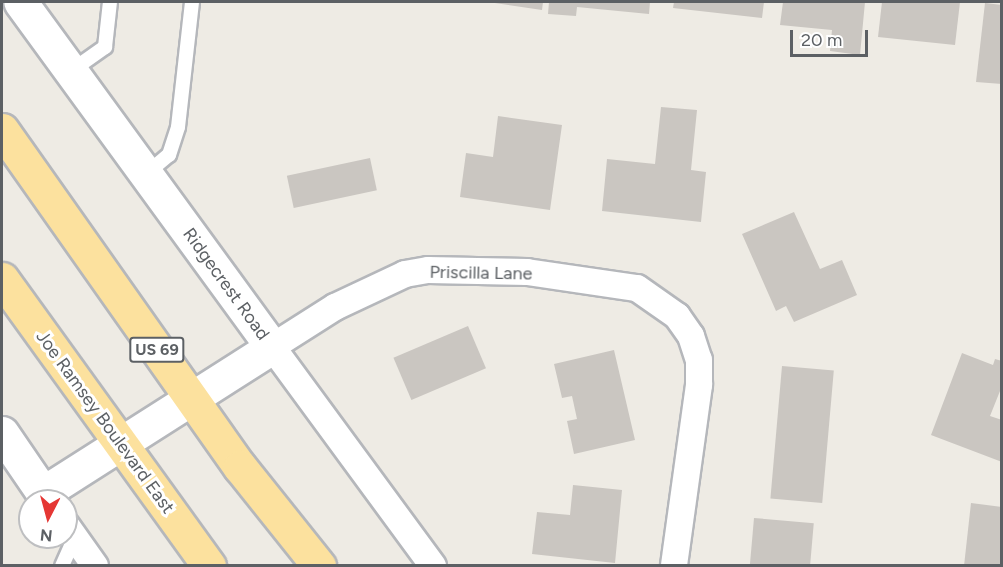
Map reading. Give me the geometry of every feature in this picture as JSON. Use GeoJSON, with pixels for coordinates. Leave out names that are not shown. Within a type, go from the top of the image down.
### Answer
{"type":"FeatureCollection","features":[{"type":"Feature","properties":{"kind":"highway","name":"US 69"},"geometry":{"type":"LineString","coordinates":[[2,130],[240,467],[319,566]]}},
{"type":"Feature","properties":{"kind":"highway","name":"Joe Ramsey Boulevard East"},"geometry":{"type":"LineString","coordinates":[[2,279],[209,566]]}},
{"type":"Feature","properties":{"kind":"street","name":"Ridgecrest Road"},"geometry":{"type":"LineString","coordinates":[[20,2],[433,566]]}},
{"type":"Feature","properties":{"kind":"street","name":"Priscilla Lane"},"geometry":{"type":"LineString","coordinates":[[57,489],[120,444],[335,306],[405,274],[428,270],[527,272],[637,288],[677,315],[691,336],[699,360],[674,566]]}},
{"type":"Feature","properties":{"kind":"street"},"geometry":{"type":"LineString","coordinates":[[4,444],[40,489]]}},
{"type":"Feature","properties":{"kind":"street"},"geometry":{"type":"LineString","coordinates":[[78,542],[95,566]]}},
{"type":"Feature","properties":{"kind":"lane"},"geometry":{"type":"LineString","coordinates":[[71,70],[105,47],[110,2]]}},
{"type":"Feature","properties":{"kind":"lane"},"geometry":{"type":"LineString","coordinates":[[146,174],[169,155],[178,127],[192,2]]}},
{"type":"Feature","properties":{"kind":"lane"},"geometry":{"type":"LineString","coordinates":[[62,566],[66,549]]}},
{"type":"Feature","properties":{"kind":"building"},"geometry":{"type":"Polygon","coordinates":[[[488,2],[543,2],[542,10],[488,2]]]}},
{"type":"Feature","properties":{"kind":"building"},"geometry":{"type":"Polygon","coordinates":[[[549,2],[650,2],[649,14],[577,7],[576,16],[548,14],[549,2]]]}},
{"type":"Feature","properties":{"kind":"building"},"geometry":{"type":"Polygon","coordinates":[[[674,2],[764,2],[762,18],[673,8],[674,2]]]}},
{"type":"Feature","properties":{"kind":"building"},"geometry":{"type":"Polygon","coordinates":[[[783,2],[865,2],[860,55],[830,51],[832,30],[780,25],[783,2]]]}},
{"type":"Feature","properties":{"kind":"building"},"geometry":{"type":"Polygon","coordinates":[[[882,2],[960,2],[955,45],[878,37],[882,2]]]}},
{"type":"Feature","properties":{"kind":"building"},"geometry":{"type":"Polygon","coordinates":[[[985,3],[1002,5],[1002,84],[976,82],[985,3]]]}},
{"type":"Feature","properties":{"kind":"building"},"geometry":{"type":"Polygon","coordinates":[[[661,107],[697,110],[691,170],[706,172],[701,222],[602,211],[607,159],[655,164],[661,107]]]}},
{"type":"Feature","properties":{"kind":"building"},"geometry":{"type":"Polygon","coordinates":[[[498,116],[562,125],[550,210],[460,197],[466,153],[493,157],[498,116]]]}},
{"type":"Feature","properties":{"kind":"building"},"geometry":{"type":"Polygon","coordinates":[[[370,158],[377,190],[294,208],[287,176],[370,158]]]}},
{"type":"Feature","properties":{"kind":"building"},"geometry":{"type":"Polygon","coordinates":[[[794,212],[820,269],[842,260],[857,295],[794,322],[786,306],[776,311],[742,234],[794,212]]]}},
{"type":"Feature","properties":{"kind":"building"},"geometry":{"type":"Polygon","coordinates":[[[468,326],[486,368],[411,400],[393,358],[468,326]]]}},
{"type":"Feature","properties":{"kind":"building"},"geometry":{"type":"Polygon","coordinates":[[[614,350],[635,440],[574,454],[567,421],[577,419],[572,396],[562,398],[554,364],[614,350]]]}},
{"type":"Feature","properties":{"kind":"building"},"geometry":{"type":"Polygon","coordinates":[[[962,353],[993,365],[995,359],[1002,361],[1002,386],[990,416],[1002,420],[1002,462],[931,435],[962,353]]]}},
{"type":"Feature","properties":{"kind":"building"},"geometry":{"type":"Polygon","coordinates":[[[782,366],[834,371],[822,503],[770,498],[782,366]]]}},
{"type":"Feature","properties":{"kind":"building"},"geometry":{"type":"Polygon","coordinates":[[[573,485],[622,490],[615,563],[532,554],[537,512],[570,515],[573,485]]]}},
{"type":"Feature","properties":{"kind":"building"},"geometry":{"type":"Polygon","coordinates":[[[971,503],[1002,507],[1002,566],[964,566],[971,503]]]}},
{"type":"Feature","properties":{"kind":"building"},"geometry":{"type":"Polygon","coordinates":[[[754,518],[814,523],[810,566],[750,566],[754,518]]]}}]}
